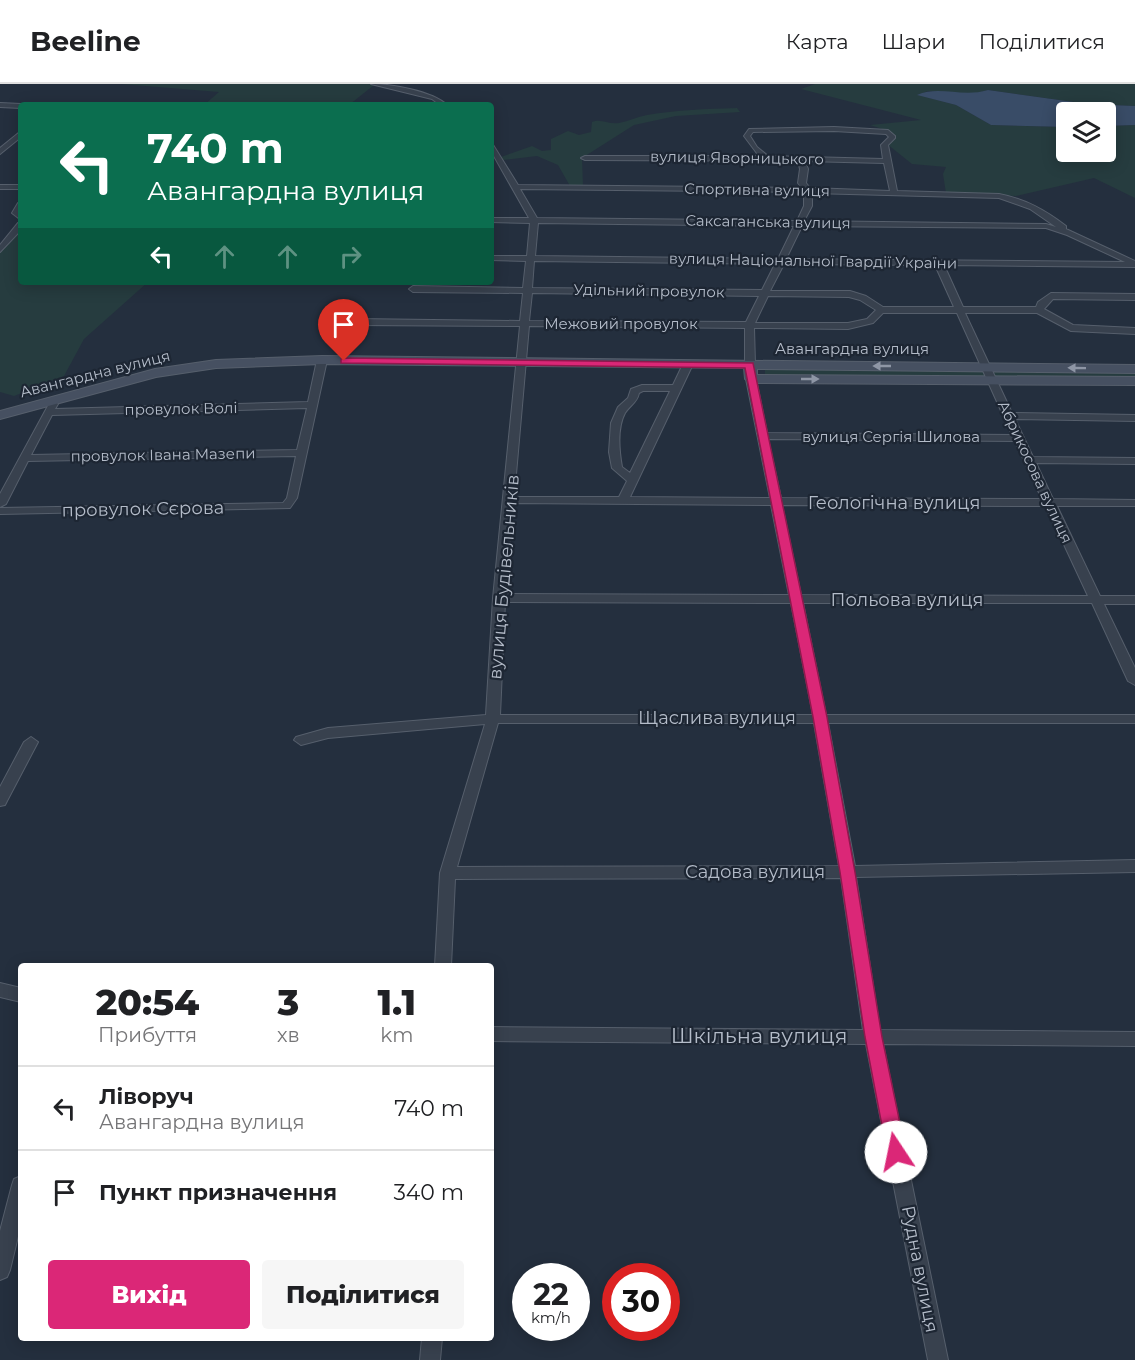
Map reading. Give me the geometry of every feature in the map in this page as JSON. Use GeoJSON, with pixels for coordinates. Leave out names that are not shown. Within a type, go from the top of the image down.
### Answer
{"type":"FeatureCollection","features":[{"type":"Feature","properties":{"kind":"street"},"geometry":{"type":"LineString","coordinates":[[374,84],[434,98],[440,102]]}},
{"type":"Feature","properties":{"kind":"street"},"geometry":{"type":"LineString","coordinates":[[0,96],[7,100],[0,106]]}},
{"type":"Feature","properties":{"kind":"street"},"geometry":{"type":"LineString","coordinates":[[0,106],[18,106]]}},
{"type":"Feature","properties":{"kind":"street"},"geometry":{"type":"LineString","coordinates":[[766,158],[759,153],[747,136],[751,130],[885,131],[893,137],[885,144],[894,193]]}},
{"type":"Feature","properties":{"kind":"street"},"geometry":{"type":"LineString","coordinates":[[0,152],[3,146],[18,135]]}},
{"type":"Feature","properties":{"kind":"street"},"geometry":{"type":"LineString","coordinates":[[3,146],[18,147]]}},
{"type":"Feature","properties":{"kind":"street"},"geometry":{"type":"LineString","coordinates":[[494,149],[534,220]]}},
{"type":"Feature","properties":{"kind":"street","name":"вулиця Яворницького"},"geometry":{"type":"LineString","coordinates":[[585,158],[888,161]]}},
{"type":"Feature","properties":{"kind":"street"},"geometry":{"type":"LineString","coordinates":[[749,325],[763,292],[807,206],[808,190],[802,183],[804,162],[801,159]]}},
{"type":"Feature","properties":{"kind":"street"},"geometry":{"type":"LineString","coordinates":[[0,187],[18,187]]}},
{"type":"Feature","properties":{"kind":"street","name":"Спортивна вулиця"},"geometry":{"type":"LineString","coordinates":[[516,188],[808,190],[999,196],[1037,209],[1070,233]]}},
{"type":"Feature","properties":{"kind":"street","name":"Саксаганська вулиця"},"geometry":{"type":"LineString","coordinates":[[494,220],[1046,226],[1070,233]]}},
{"type":"Feature","properties":{"kind":"street","name":"вулиця Будівельників"},"geometry":{"type":"LineString","coordinates":[[443,963],[448,873],[493,719],[499,598],[510,500],[534,220]]}},
{"type":"Feature","properties":{"kind":"street"},"geometry":{"type":"LineString","coordinates":[[0,250],[18,229]]}},
{"type":"Feature","properties":{"kind":"street"},"geometry":{"type":"LineString","coordinates":[[1070,233],[1135,264]]}},
{"type":"Feature","properties":{"kind":"street","name":"вулиця Національної Гвардії України"},"geometry":{"type":"LineString","coordinates":[[494,258],[1135,264]]}},
{"type":"Feature","properties":{"kind":"street","name":"Абрикосова вулиця"},"geometry":{"type":"LineString","coordinates":[[938,262],[1018,438],[1135,681]]}},
{"type":"Feature","properties":{"kind":"street","name":"Удільний провулок"},"geometry":{"type":"LineString","coordinates":[[413,289],[856,295],[881,310]]}},
{"type":"Feature","properties":{"kind":"street"},"geometry":{"type":"LineString","coordinates":[[1039,310],[1041,304],[1051,296],[1135,297]]}},
{"type":"Feature","properties":{"kind":"street"},"geometry":{"type":"LineString","coordinates":[[881,310],[1039,310],[1071,328],[1135,331]]}},
{"type":"Feature","properties":{"kind":"street","name":"Межовий провулок"},"geometry":{"type":"LineString","coordinates":[[355,322],[860,325],[870,321],[881,310]]}},
{"type":"Feature","properties":{"kind":"street","name":"Рудна вулиця"},"geometry":{"type":"LineString","coordinates":[[749,325],[751,372],[775,502],[820,717],[848,872],[873,1037],[938,1360]]}},
{"type":"Feature","properties":{"kind":"street"},"geometry":{"type":"LineString","coordinates":[[302,453],[322,360]]}},
{"type":"Feature","properties":{"kind":"street","name":"Авангардна вулиця"},"geometry":{"type":"LineString","coordinates":[[0,415],[52,406],[154,373],[206,365],[322,360],[688,364],[751,372],[992,381],[1135,381]]}},
{"type":"Feature","properties":{"kind":"street"},"geometry":{"type":"LineString","coordinates":[[623,500],[688,364]]}},
{"type":"Feature","properties":{"kind":"street","name":"Авангардна вулиця"},"geometry":{"type":"LineString","coordinates":[[751,372],[986,367],[1135,369]]}},
{"type":"Feature","properties":{"kind":"street"},"geometry":{"type":"LineString","coordinates":[[632,480],[622,475],[615,464],[616,423],[622,409],[633,399],[634,391],[642,388],[677,388]]}},
{"type":"Feature","properties":{"kind":"street","name":"провулок Волі"},"geometry":{"type":"LineString","coordinates":[[52,406],[311,405]]}},
{"type":"Feature","properties":{"kind":"street"},"geometry":{"type":"LineString","coordinates":[[0,504],[52,406]]}},
{"type":"Feature","properties":{"kind":"street"},"geometry":{"type":"LineString","coordinates":[[1008,416],[1135,418]]}},
{"type":"Feature","properties":{"kind":"street","name":"вулиця Сергія Шилова"},"geometry":{"type":"LineString","coordinates":[[763,436],[1018,438]]}},
{"type":"Feature","properties":{"kind":"street","name":"провулок Івана Мазепи"},"geometry":{"type":"LineString","coordinates":[[25,458],[302,453]]}},
{"type":"Feature","properties":{"kind":"street","name":"провулок Сєрова"},"geometry":{"type":"LineString","coordinates":[[0,512],[286,506],[292,498],[302,453]]}},
{"type":"Feature","properties":{"kind":"street"},"geometry":{"type":"LineString","coordinates":[[1029,460],[1135,460]]}},
{"type":"Feature","properties":{"kind":"street","name":"Геологічна вулиця"},"geometry":{"type":"LineString","coordinates":[[510,500],[1135,504]]}},
{"type":"Feature","properties":{"kind":"street","name":"Польова вулиця"},"geometry":{"type":"LineString","coordinates":[[499,598],[1135,600]]}},
{"type":"Feature","properties":{"kind":"street","name":"Щаслива вулиця"},"geometry":{"type":"LineString","coordinates":[[301,740],[328,733],[493,719],[820,717],[1135,719]]}},
{"type":"Feature","properties":{"kind":"street"},"geometry":{"type":"LineString","coordinates":[[0,801],[31,742]]}},
{"type":"Feature","properties":{"kind":"street","name":"Садова вулиця"},"geometry":{"type":"LineString","coordinates":[[448,873],[848,872],[1135,866]]}},
{"type":"Feature","properties":{"kind":"street"},"geometry":{"type":"LineString","coordinates":[[0,990],[18,994]]}},
{"type":"Feature","properties":{"kind":"street","name":"Шкільна вулиця"},"geometry":{"type":"LineString","coordinates":[[494,1034],[1135,1039]]}},
{"type":"Feature","properties":{"kind":"street"},"geometry":{"type":"LineString","coordinates":[[0,1270],[18,1197]]}},
{"type":"Feature","properties":{"kind":"street"},"geometry":{"type":"LineString","coordinates":[[430,1360],[432,1341]]}},
{"type":"Feature","properties":{"kind":"green space"},"geometry":{"type":"Polygon","coordinates":[[[121,84],[383,84],[374,85],[353,102],[207,102],[219,92],[121,84]]]}},
{"type":"Feature","properties":{"kind":"green space"},"geometry":{"type":"Polygon","coordinates":[[[815,84],[1135,84],[1135,106],[1116,105],[1116,102],[1074,102],[988,90],[973,95],[928,91],[918,95],[956,105],[991,125],[1056,127],[1056,162],[1116,162],[1116,126],[1135,125],[1135,198],[1094,178],[1016,196],[946,193],[943,174],[946,167],[912,164],[887,144],[894,136],[889,131],[870,125],[921,120],[801,89],[815,84]]]}},
{"type":"Feature","properties":{"kind":"green space"},"geometry":{"type":"Polygon","coordinates":[[[737,108],[740,112],[676,116],[634,125],[582,158],[583,186],[570,186],[558,165],[537,156],[503,160],[501,157],[532,146],[542,151],[551,150],[551,139],[568,131],[579,135],[591,132],[592,122],[595,121],[615,123],[658,113],[737,108]]]}},
{"type":"Feature","properties":{"kind":"green space"},"geometry":{"type":"Polygon","coordinates":[[[18,231],[18,285],[145,285],[84,339],[64,376],[14,396],[0,392],[0,252],[18,231]]]}},
{"type":"Feature","properties":{"kind":"green space"},"geometry":{"type":"Polygon","coordinates":[[[765,368],[984,371],[988,377],[769,376],[765,374],[765,368]]]}},
{"type":"Feature","properties":{"kind":"green space"},"geometry":{"type":"Polygon","coordinates":[[[1135,370],[1135,380],[994,377],[991,371],[1135,370]]]}},
{"type":"Feature","properties":{"kind":"water"},"geometry":{"type":"Polygon","coordinates":[[[988,90],[1074,102],[1056,102],[1056,127],[991,125],[956,105],[917,95],[934,91],[978,92],[988,90]]]}},
{"type":"Feature","properties":{"kind":"water"},"geometry":{"type":"Polygon","coordinates":[[[1116,105],[1135,106],[1135,125],[1116,126],[1116,105]]]}},
{"type":"Feature","properties":{"kind":"route"},"geometry":{"type":"LineString","coordinates":[[344,361],[750,365],[820,717],[848,872],[873,1037],[896,1152]]}}]}
